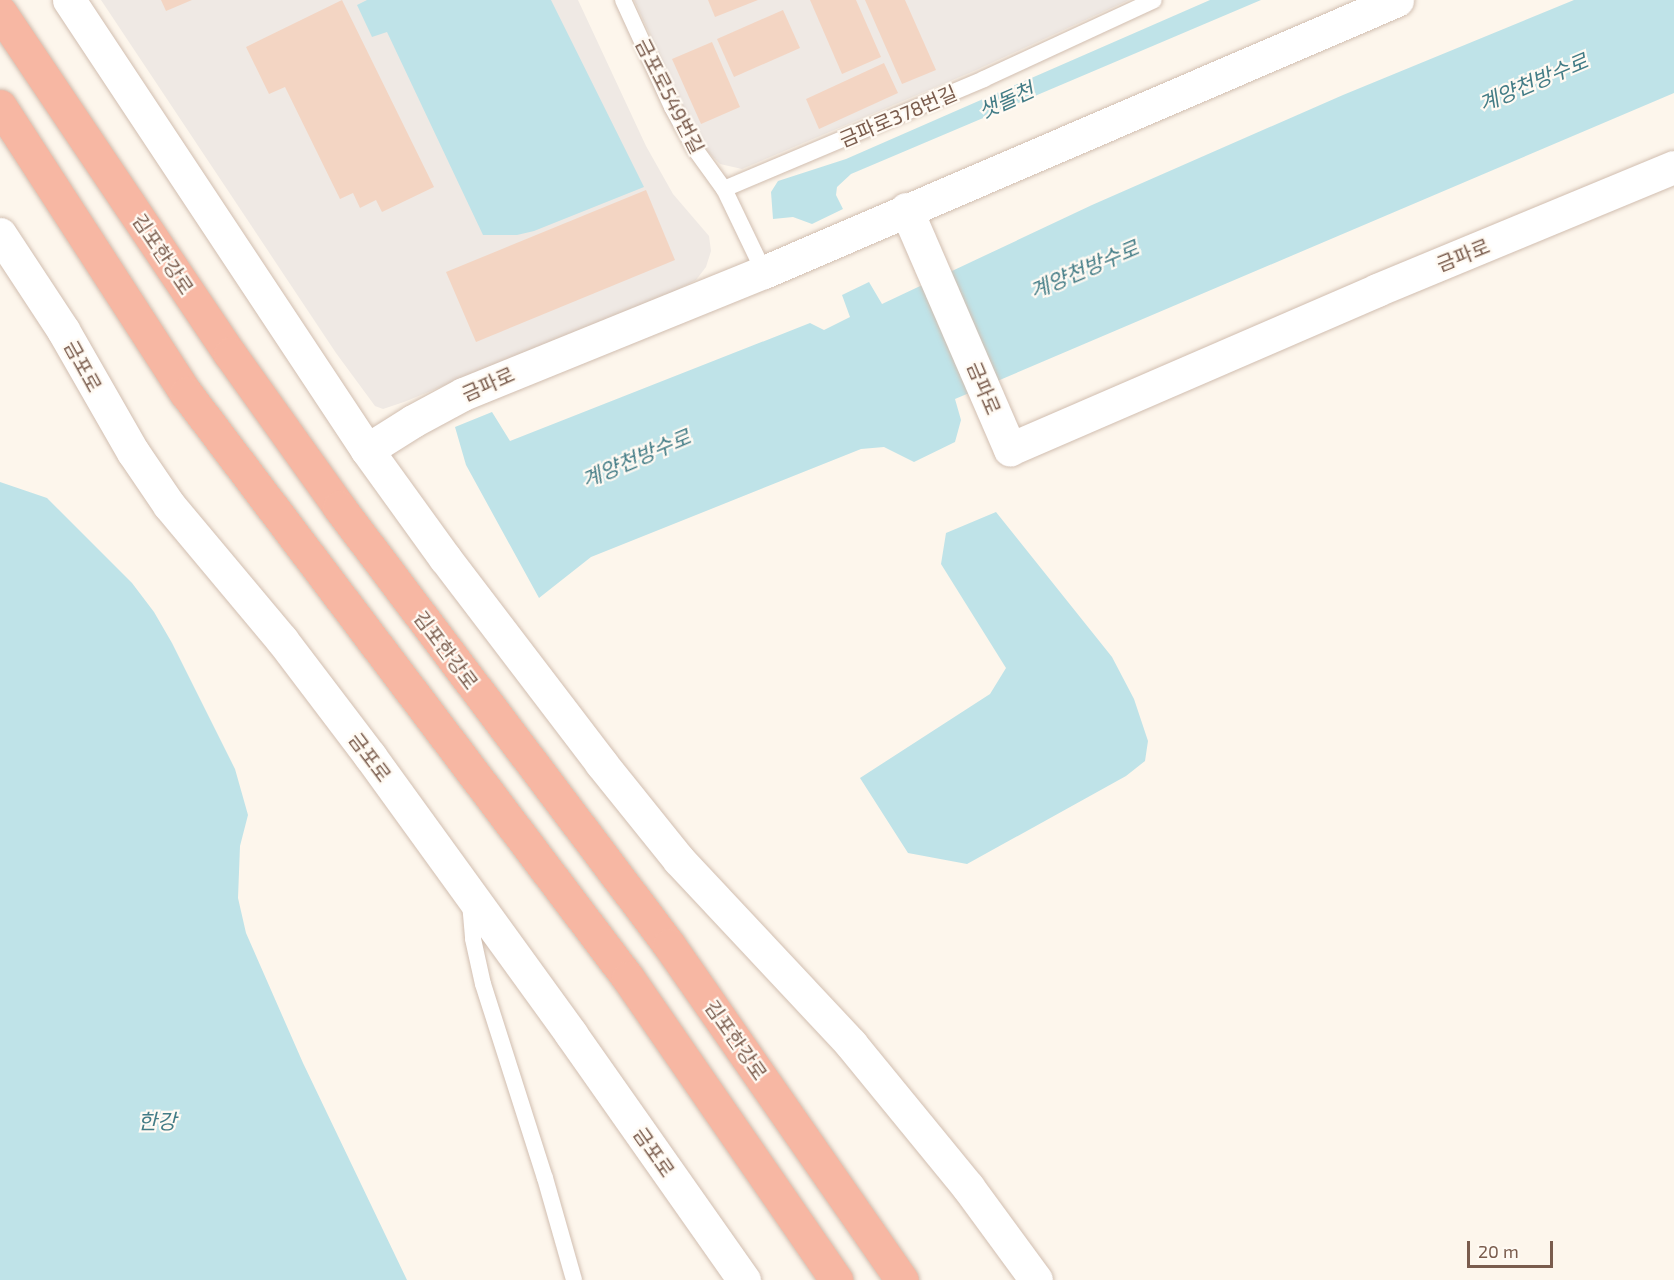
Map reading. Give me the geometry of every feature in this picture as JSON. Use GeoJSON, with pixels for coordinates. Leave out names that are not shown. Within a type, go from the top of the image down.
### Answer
{"type":"FeatureCollection","features":[{"type":"Feature","properties":{"kind":"highway","name":"김포한강로"},"geometry":{"type":"LineString","coordinates":[[0,12],[230,354],[332,498],[669,945],[902,1280]]}},
{"type":"Feature","properties":{"kind":"highway"},"geometry":{"type":"LineString","coordinates":[[0,106],[186,393],[628,978],[836,1280]]}},
{"type":"Feature","properties":{"kind":"street"},"geometry":{"type":"LineString","coordinates":[[69,0],[367,450],[445,558],[616,781],[680,860],[851,1044],[968,1187],[1036,1280]]}},
{"type":"Feature","properties":{"kind":"street"},"geometry":{"type":"LineString","coordinates":[[911,220],[1086,135],[1397,0]]}},
{"type":"Feature","properties":{"kind":"street","name":"금파로"},"geometry":{"type":"LineString","coordinates":[[367,450],[413,421],[463,394],[764,272],[911,220],[1011,449],[1377,290],[1674,167]]}},
{"type":"Feature","properties":{"kind":"street","name":"금포로"},"geometry":{"type":"LineString","coordinates":[[0,234],[63,330],[122,435],[170,505],[282,640],[469,891],[744,1280]]}},
{"type":"Feature","properties":{"kind":"lane","name":"금포로549번길"},"geometry":{"type":"LineString","coordinates":[[623,0],[672,107],[695,149],[724,189]]}},
{"type":"Feature","properties":{"kind":"lane","name":"금파로378번길"},"geometry":{"type":"LineString","coordinates":[[724,189],[984,79],[1154,0]]}},
{"type":"Feature","properties":{"kind":"lane"},"geometry":{"type":"LineString","coordinates":[[724,189],[764,272]]}},
{"type":"Feature","properties":{"kind":"lane"},"geometry":{"type":"LineString","coordinates":[[469,891],[474,939],[483,984],[545,1178],[574,1280]]}},
{"type":"Feature","properties":{"kind":"shaded area"},"geometry":{"type":"Polygon","coordinates":[[[101,0],[578,0],[646,146],[673,194],[709,236],[711,251],[706,267],[696,280],[675,291],[404,402],[383,409],[375,406],[336,353],[101,0]]]}},
{"type":"Feature","properties":{"kind":"shaded area"},"geometry":{"type":"Polygon","coordinates":[[[634,0],[1129,0],[974,71],[742,169],[720,164],[701,145],[634,0]]]}},
{"type":"Feature","properties":{"kind":"water"},"geometry":{"type":"Polygon","coordinates":[[[367,0],[551,0],[644,187],[534,231],[517,235],[483,235],[387,32],[372,37],[357,5],[367,0]]]}},
{"type":"Feature","properties":{"kind":"water","name":"샛돌천"},"geometry":{"type":"Polygon","coordinates":[[[1210,0],[1261,0],[851,174],[837,187],[836,195],[843,209],[812,224],[793,217],[773,219],[771,192],[778,181],[846,159],[1210,0]]]}},
{"type":"Feature","properties":{"kind":"water","name":"계양천방수로"},"geometry":{"type":"Polygon","coordinates":[[[1574,0],[1674,0],[1674,93],[955,399],[961,420],[955,442],[914,462],[884,447],[861,449],[591,557],[539,598],[466,465],[455,427],[492,412],[510,441],[810,323],[824,330],[850,317],[842,295],[869,282],[882,304],[1092,205],[1343,95],[1574,0]]]}},
{"type":"Feature","properties":{"kind":"water","name":"한강"},"geometry":{"type":"Polygon","coordinates":[[[0,482],[47,498],[132,583],[154,612],[172,643],[235,769],[248,815],[240,846],[238,898],[246,933],[303,1063],[407,1280],[0,1280],[0,482]]]}},
{"type":"Feature","properties":{"kind":"water"},"geometry":{"type":"Polygon","coordinates":[[[996,512],[1112,657],[1134,699],[1148,741],[1145,761],[1126,776],[967,864],[908,853],[860,778],[990,694],[1006,668],[941,564],[946,533],[996,512]]]}},
{"type":"Feature","properties":{"kind":"building"},"geometry":{"type":"Polygon","coordinates":[[[161,0],[192,0],[166,11],[161,0]]]}},
{"type":"Feature","properties":{"kind":"building"},"geometry":{"type":"Polygon","coordinates":[[[342,0],[434,187],[382,212],[376,200],[360,208],[353,193],[340,199],[285,87],[269,94],[246,47],[342,0]]]}},
{"type":"Feature","properties":{"kind":"building"},"geometry":{"type":"Polygon","coordinates":[[[708,0],[758,0],[715,17],[708,0]]]}},
{"type":"Feature","properties":{"kind":"building"},"geometry":{"type":"Polygon","coordinates":[[[810,0],[856,0],[881,57],[842,74],[810,0]]]}},
{"type":"Feature","properties":{"kind":"building"},"geometry":{"type":"Polygon","coordinates":[[[865,0],[905,0],[936,70],[902,84],[865,0]]]}},
{"type":"Feature","properties":{"kind":"building"},"geometry":{"type":"Polygon","coordinates":[[[783,10],[800,48],[734,77],[717,39],[783,10]]]}},
{"type":"Feature","properties":{"kind":"building"},"geometry":{"type":"Polygon","coordinates":[[[712,42],[740,107],[701,124],[672,59],[712,42]]]}},
{"type":"Feature","properties":{"kind":"building"},"geometry":{"type":"Polygon","coordinates":[[[884,63],[898,93],[819,129],[806,99],[884,63]]]}},
{"type":"Feature","properties":{"kind":"building"},"geometry":{"type":"Polygon","coordinates":[[[646,190],[675,260],[476,342],[446,272],[646,190]]]}}]}
